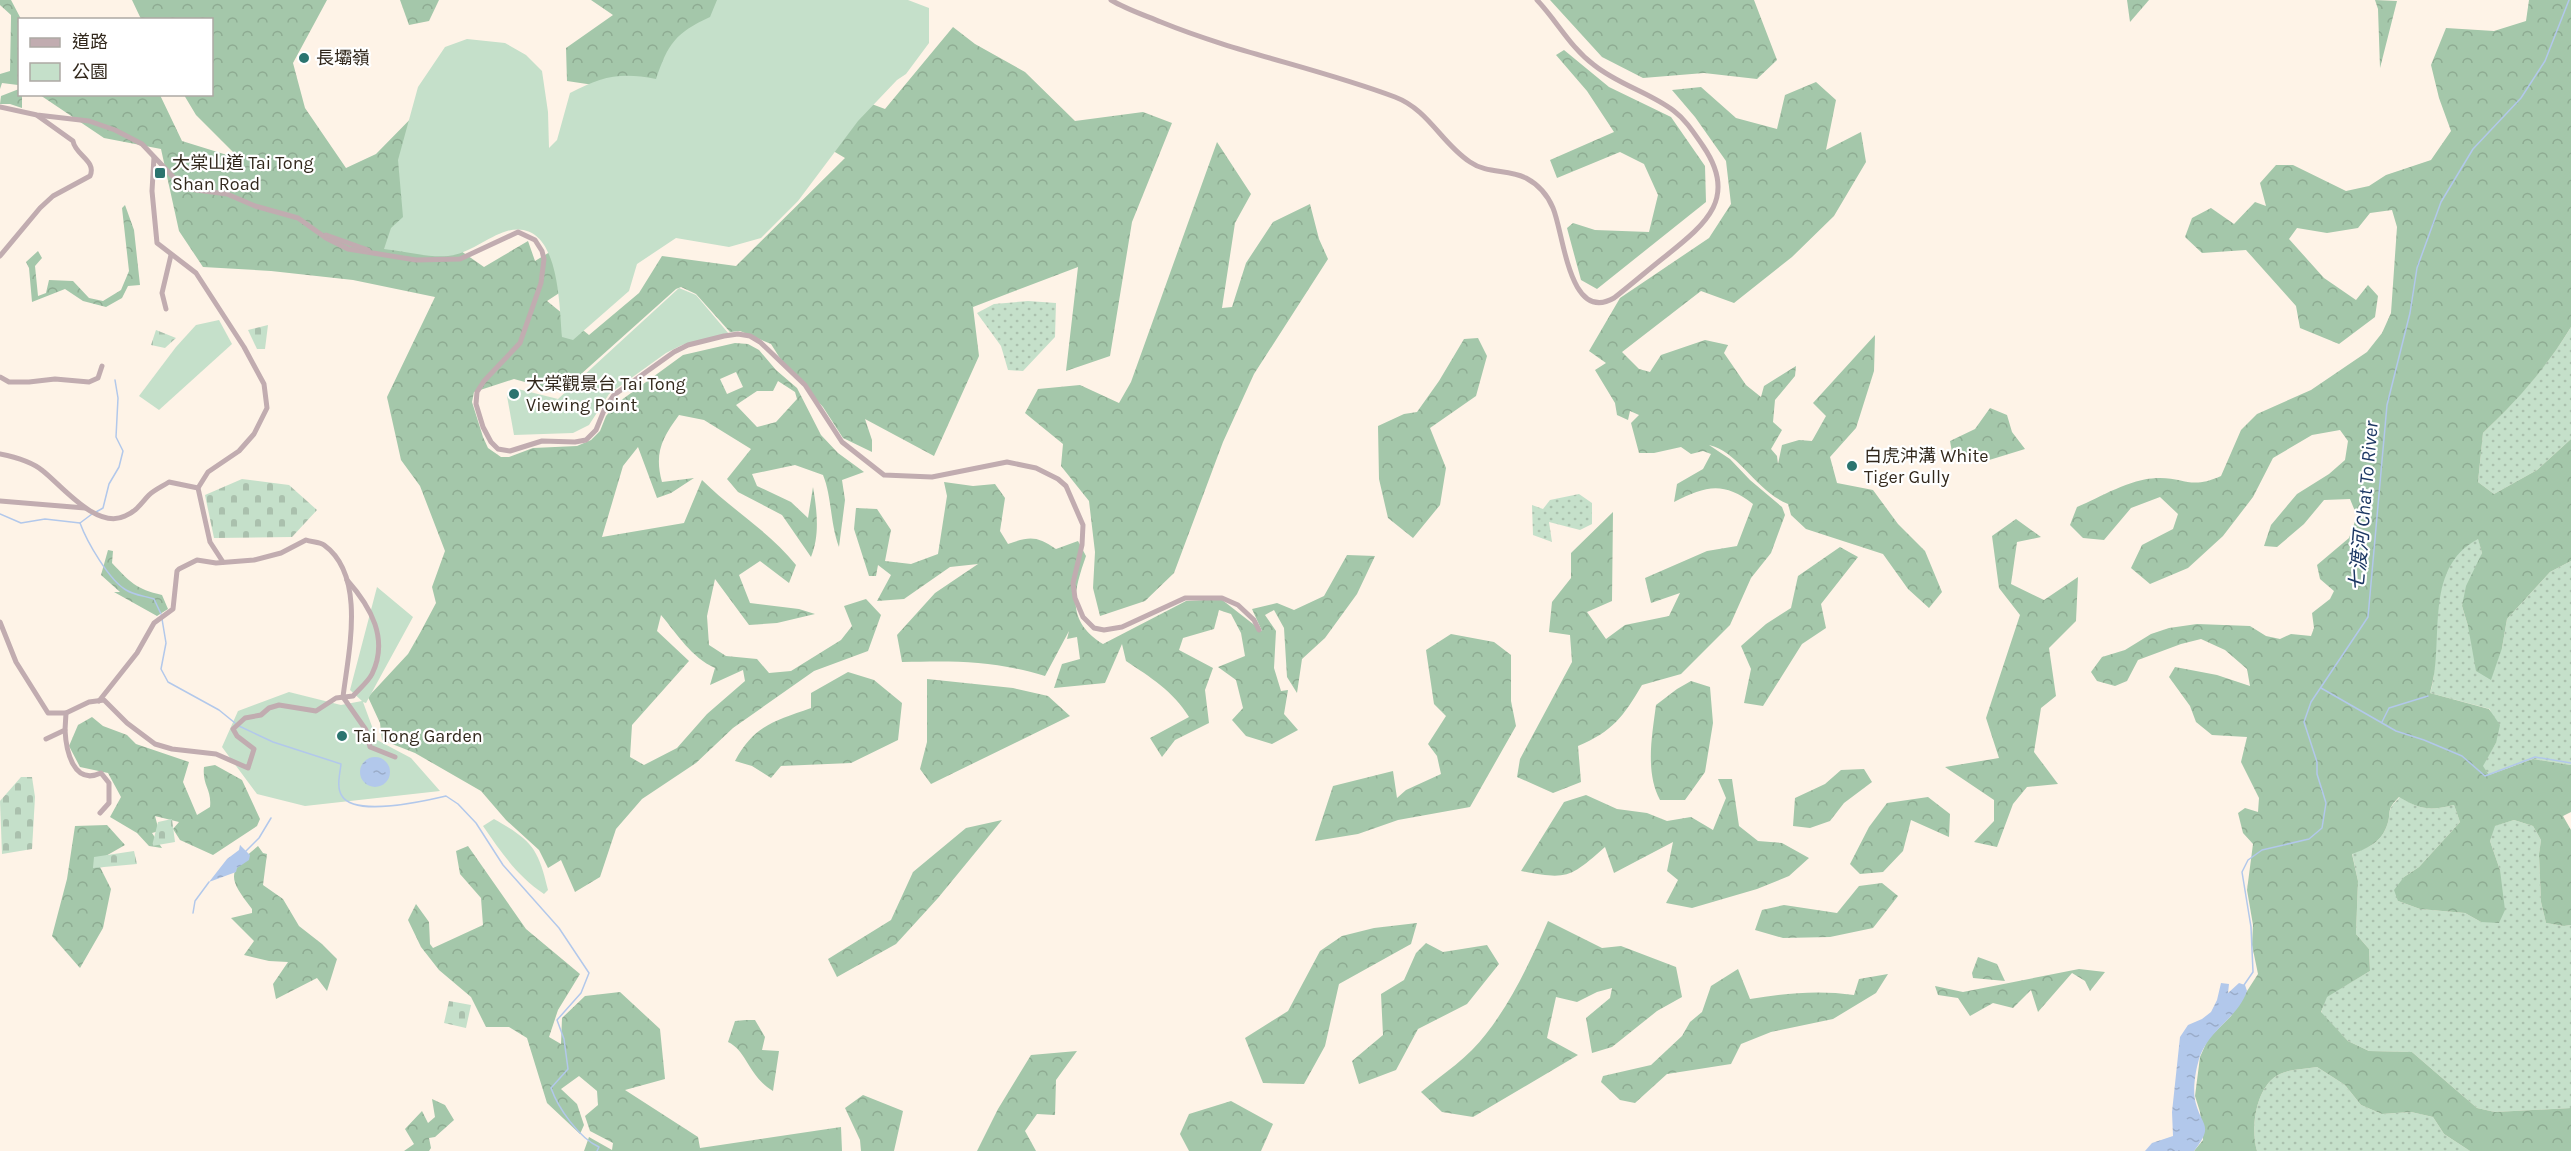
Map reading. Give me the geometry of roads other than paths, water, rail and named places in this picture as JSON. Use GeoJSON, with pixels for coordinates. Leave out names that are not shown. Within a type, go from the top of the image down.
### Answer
{"type":"FeatureCollection","features":[{"type":"Feature","properties":{"kind":"street"},"geometry":{"type":"LineString","coordinates":[[1111,0],[1212,42],[1316,70],[1410,104],[1431,121],[1471,163],[1486,169],[1521,176],[1539,188],[1553,209],[1577,291],[1588,301],[1604,303],[1614,298],[1705,223],[1717,200],[1717,175],[1708,154],[1678,115],[1660,102],[1615,81],[1587,60],[1569,42],[1537,0]]}},
{"type":"Feature","properties":{"kind":"street"},"geometry":{"type":"LineString","coordinates":[[0,107],[37,115],[89,121],[115,130],[142,144],[178,182],[189,189],[227,194],[255,206],[298,218],[316,231],[375,252],[416,260],[460,260],[518,232],[535,240],[544,259],[541,283],[521,341],[484,381],[477,392],[477,408],[483,427],[492,445],[501,450],[513,451],[542,441],[575,442],[588,439],[596,430],[605,408],[614,395],[682,347],[724,336],[738,334],[750,336],[760,342],[807,389],[842,442],[884,475],[932,477],[1007,462],[1036,468],[1058,479],[1066,486],[1083,525],[1082,545],[1073,583],[1075,598],[1083,617],[1094,628],[1104,630],[1122,627],[1185,598],[1222,598],[1238,604],[1254,620],[1259,630]]}},
{"type":"Feature","properties":{"kind":"street"},"geometry":{"type":"LineString","coordinates":[[0,256],[46,202],[90,176],[92,171],[91,164],[74,147],[73,141],[37,115]]}},
{"type":"Feature","properties":{"kind":"street"},"geometry":{"type":"LineString","coordinates":[[154,157],[152,171],[157,243],[196,273],[244,347],[264,384],[267,408],[254,434],[239,451],[208,472],[198,488],[210,542],[223,562]]}},
{"type":"Feature","properties":{"kind":"street"},"geometry":{"type":"LineString","coordinates":[[152,171],[163,166]]}},
{"type":"Feature","properties":{"kind":"street"},"geometry":{"type":"LineString","coordinates":[[166,309],[162,293],[171,255]]}},
{"type":"Feature","properties":{"kind":"street"},"geometry":{"type":"LineString","coordinates":[[0,377],[9,382],[55,379],[89,382],[98,378],[102,366]]}},
{"type":"Feature","properties":{"kind":"street"},"geometry":{"type":"LineString","coordinates":[[0,454],[14,456],[43,470],[58,487],[86,508],[106,518],[117,519],[142,506],[149,495],[169,482],[198,488]]}},
{"type":"Feature","properties":{"kind":"street"},"geometry":{"type":"LineString","coordinates":[[0,501],[86,508]]}},
{"type":"Feature","properties":{"kind":"street"},"geometry":{"type":"LineString","coordinates":[[0,622],[16,662],[48,713],[66,713],[88,702],[99,701],[104,700],[127,723],[154,744],[172,749],[216,754],[248,768],[254,749],[237,736],[234,729],[245,718],[261,715],[269,708],[279,705],[316,711],[331,700],[353,696],[371,676],[380,649],[379,637],[364,599],[323,545],[306,540],[281,553],[254,560],[223,562],[197,560],[177,571],[174,609],[154,622],[137,653],[99,701]]}},
{"type":"Feature","properties":{"kind":"street"},"geometry":{"type":"LineString","coordinates":[[348,580],[353,622],[343,697],[366,730],[370,747],[395,757]]}},
{"type":"Feature","properties":{"kind":"street"},"geometry":{"type":"LineString","coordinates":[[66,713],[66,751],[72,764],[82,774],[96,776],[101,773],[109,783],[109,803],[100,813]]}},
{"type":"Feature","properties":{"kind":"street"},"geometry":{"type":"LineString","coordinates":[[46,739],[65,730]]}},
{"type":"Feature","properties":{"kind":"water"},"geometry":{"type":"Polygon","coordinates":[[[375,757],[386,761],[390,772],[386,783],[375,787],[364,783],[360,772],[364,761],[375,757]]]}},
{"type":"Feature","properties":{"kind":"water"},"geometry":{"type":"Polygon","coordinates":[[[240,845],[250,855],[249,860],[237,868],[236,872],[209,882],[227,859],[239,850],[240,845]]]}},
{"type":"Feature","properties":{"kind":"water"},"geometry":{"type":"Polygon","coordinates":[[[2221,983],[2229,984],[2228,993],[2239,983],[2245,985],[2247,991],[2236,1010],[2214,1033],[2198,1063],[2194,1096],[2205,1126],[2204,1135],[2194,1151],[2145,1151],[2152,1143],[2173,1136],[2172,1112],[2180,1037],[2188,1025],[2211,1012],[2221,983]]]}},
{"type":"Feature","properties":{"kind":"waterway","name":"七渡河 Chat To River"},"geometry":{"type":"LineString","coordinates":[[2244,985],[2253,972],[2251,927],[2242,872],[2248,860],[2262,850],[2309,839],[2322,828],[2326,803],[2317,774],[2317,762],[2304,722],[2311,702],[2368,617],[2387,405],[2410,313],[2417,268],[2441,202],[2473,149],[2521,98],[2545,61],[2569,0]]}},
{"type":"Feature","properties":{"kind":"waterway"},"geometry":{"type":"LineString","coordinates":[[96,512],[103,508],[109,484],[119,467],[123,451],[116,437],[118,398],[115,380]]}},
{"type":"Feature","properties":{"kind":"waterway"},"geometry":{"type":"LineString","coordinates":[[0,514],[21,523],[45,519],[80,523],[92,514]]}},
{"type":"Feature","properties":{"kind":"waterway"},"geometry":{"type":"LineString","coordinates":[[80,523],[93,550],[119,585],[129,592],[154,599],[161,614]]}},
{"type":"Feature","properties":{"kind":"waterway"},"geometry":{"type":"LineString","coordinates":[[162,619],[166,643],[161,669],[168,682],[219,710],[235,723]]}},
{"type":"Feature","properties":{"kind":"waterway"},"geometry":{"type":"LineString","coordinates":[[2321,688],[2396,731],[2462,756],[2485,776],[2535,757],[2571,763]]}},
{"type":"Feature","properties":{"kind":"waterway"},"geometry":{"type":"LineString","coordinates":[[2382,722],[2389,708],[2428,696]]}},
{"type":"Feature","properties":{"kind":"waterway"},"geometry":{"type":"LineString","coordinates":[[239,726],[273,742],[341,764],[339,789],[342,796],[349,802],[375,807],[446,796],[458,804],[476,823],[503,865],[559,928],[589,973],[581,993],[557,1020],[564,1039],[568,1069],[551,1088],[570,1122],[584,1137],[599,1147],[597,1151]]}},
{"type":"Feature","properties":{"kind":"waterway"},"geometry":{"type":"LineString","coordinates":[[246,851],[259,838],[271,818]]}},
{"type":"Feature","properties":{"kind":"waterway"},"geometry":{"type":"LineString","coordinates":[[193,913],[195,901],[209,882]]}},
{"type":"Feature","properties":{"kind":"place","name":"長壩嶺"},"geometry":{"type":"Point","coordinates":[304,58]}},
{"type":"Feature","properties":{"kind":"place","name":"大棠山道 Tai Tong Shan Road"},"geometry":{"type":"Point","coordinates":[160,173]}},
{"type":"Feature","properties":{"kind":"place","name":"大棠觀景台 Tai Tong Viewing Point"},"geometry":{"type":"Point","coordinates":[514,394]}},
{"type":"Feature","properties":{"kind":"place","name":"白虎沖溝 White Tiger Gully"},"geometry":{"type":"Point","coordinates":[1852,466]}},
{"type":"Feature","properties":{"kind":"place","name":"Tai Tong Garden"},"geometry":{"type":"Point","coordinates":[342,736]}}]}
